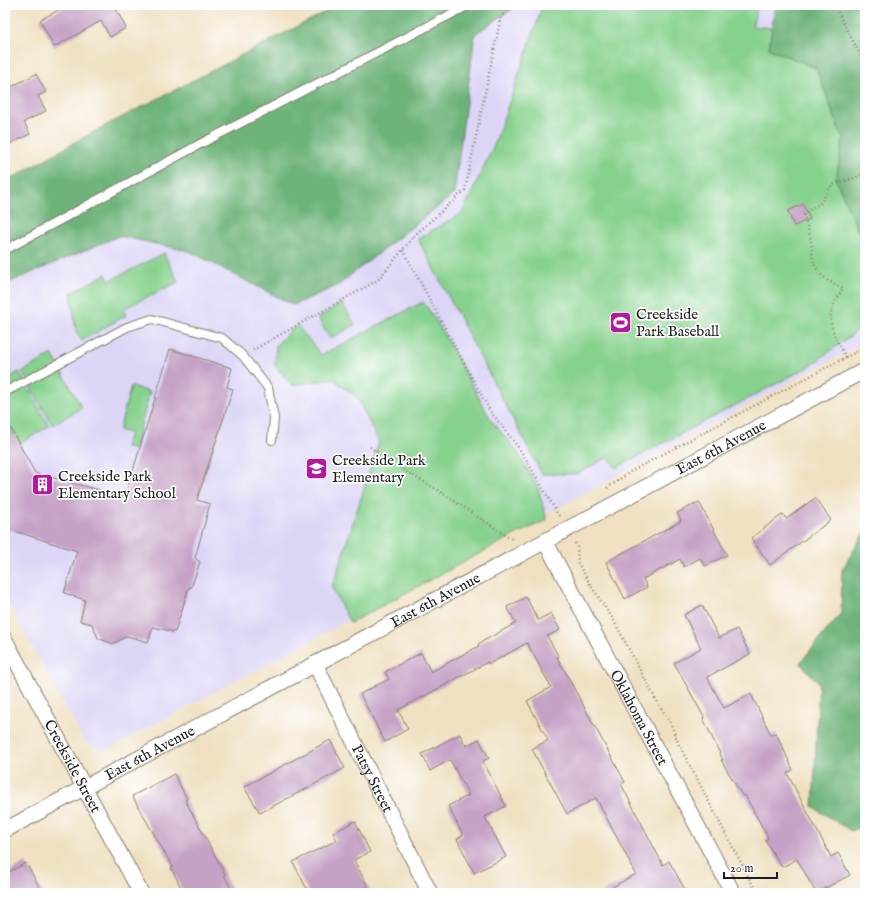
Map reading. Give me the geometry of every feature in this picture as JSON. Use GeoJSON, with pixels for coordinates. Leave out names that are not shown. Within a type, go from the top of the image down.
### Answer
{"type":"FeatureCollection","features":[{"type":"Feature","properties":{"kind":"street","name":"East 6th Avenue"},"geometry":{"type":"LineString","coordinates":[[5,830],[865,370]]}},
{"type":"Feature","properties":{"kind":"street","name":"Oklahoma Street"},"geometry":{"type":"LineString","coordinates":[[545,541],[733,893]]}},
{"type":"Feature","properties":{"kind":"street","name":"Creekside Street"},"geometry":{"type":"LineString","coordinates":[[5,640],[141,893]]}},
{"type":"Feature","properties":{"kind":"street","name":"Patsy Street"},"geometry":{"type":"LineString","coordinates":[[315,664],[430,893]]}},
{"type":"Feature","properties":{"kind":"lane"},"geometry":{"type":"LineString","coordinates":[[5,250],[202,143],[469,5]]}},
{"type":"Feature","properties":{"kind":"lane"},"geometry":{"type":"LineString","coordinates":[[5,392],[127,327],[152,319],[222,338],[243,356],[268,388],[274,418],[272,440]]}},
{"type":"Feature","properties":{"kind":"path"},"geometry":{"type":"LineString","coordinates":[[243,356],[378,280],[414,236],[465,190],[501,16],[517,5]]}},
{"type":"Feature","properties":{"kind":"path"},"geometry":{"type":"LineString","coordinates":[[834,5],[865,64]]}},
{"type":"Feature","properties":{"kind":"path"},"geometry":{"type":"LineString","coordinates":[[846,357],[832,326],[831,314],[843,288],[828,281],[818,272],[813,260],[811,240],[804,215],[812,208],[820,204],[832,185],[860,176],[865,172]]}},
{"type":"Feature","properties":{"kind":"path"},"geometry":{"type":"LineString","coordinates":[[403,250],[490,411],[521,451],[562,521]]}},
{"type":"Feature","properties":{"kind":"path"},"geometry":{"type":"LineString","coordinates":[[604,491],[633,470],[865,347]]}},
{"type":"Feature","properties":{"kind":"path"},"geometry":{"type":"LineString","coordinates":[[370,447],[395,465],[436,489],[514,540]]}},
{"type":"Feature","properties":{"kind":"path"},"geometry":{"type":"LineString","coordinates":[[577,546],[578,563],[590,586],[613,619],[656,700],[670,722],[679,745],[757,893]]}},
{"type":"Feature","properties":{"kind":"shaded area","name":"Creekside Park Elementary"},"geometry":{"type":"Polygon","coordinates":[[[455,5],[809,5],[865,113],[865,342],[105,751],[85,742],[5,597],[5,242],[455,5]]]}},
{"type":"Feature","properties":{"kind":"green space"},"geometry":{"type":"Polygon","coordinates":[[[339,5],[518,5],[475,34],[454,194],[337,286],[293,305],[189,251],[119,236],[5,284],[5,182],[97,130],[339,5]]]}},
{"type":"Feature","properties":{"kind":"green space"},"geometry":{"type":"Polygon","coordinates":[[[543,5],[642,5],[654,8],[663,5],[758,5],[752,26],[772,28],[769,49],[816,68],[843,139],[836,180],[860,236],[865,234],[865,304],[858,307],[865,318],[865,325],[810,366],[616,468],[608,457],[577,474],[542,474],[418,239],[462,213],[495,143],[543,5]]]}},
{"type":"Feature","properties":{"kind":"green space"},"geometry":{"type":"Polygon","coordinates":[[[775,5],[865,5],[865,245],[836,180],[843,139],[816,68],[769,49],[775,5]]]}},
{"type":"Feature","properties":{"kind":"green space"},"geometry":{"type":"Polygon","coordinates":[[[164,253],[178,282],[123,309],[126,315],[82,341],[76,331],[71,293],[106,274],[109,281],[164,253]]]}},
{"type":"Feature","properties":{"kind":"green space"},"geometry":{"type":"Polygon","coordinates":[[[423,302],[436,320],[491,420],[516,450],[538,488],[547,520],[514,535],[350,623],[332,588],[379,442],[357,397],[333,379],[292,385],[275,366],[276,345],[297,325],[321,355],[423,302]]]}},
{"type":"Feature","properties":{"kind":"green space"},"geometry":{"type":"Polygon","coordinates":[[[342,303],[355,325],[330,339],[318,318],[342,303]]]}},
{"type":"Feature","properties":{"kind":"green space"},"geometry":{"type":"Polygon","coordinates":[[[52,354],[82,408],[52,425],[22,372],[52,354]]]}},
{"type":"Feature","properties":{"kind":"green space"},"geometry":{"type":"Polygon","coordinates":[[[19,372],[49,426],[19,444],[5,418],[5,380],[19,372]]]}},
{"type":"Feature","properties":{"kind":"green space"},"geometry":{"type":"Polygon","coordinates":[[[131,386],[150,392],[134,450],[126,447],[130,433],[119,430],[131,386]]]}},
{"type":"Feature","properties":{"kind":"green space"},"geometry":{"type":"Polygon","coordinates":[[[865,531],[865,825],[851,831],[813,807],[819,683],[800,663],[841,613],[842,570],[865,531]]]}},
{"type":"Feature","properties":{"kind":"building"},"geometry":{"type":"Polygon","coordinates":[[[68,5],[114,5],[126,28],[110,37],[101,21],[54,47],[40,20],[68,5]]]}},
{"type":"Feature","properties":{"kind":"building"},"geometry":{"type":"Polygon","coordinates":[[[36,74],[46,92],[38,96],[46,111],[24,122],[30,134],[5,146],[5,90],[36,74]]]}},
{"type":"Feature","properties":{"kind":"building"},"geometry":{"type":"Polygon","coordinates":[[[803,204],[810,219],[794,226],[788,211],[803,204]]]}},
{"type":"Feature","properties":{"kind":"building","name":"Creekside Park Elementary School"},"geometry":{"type":"Polygon","coordinates":[[[170,349],[232,368],[227,387],[233,389],[197,500],[210,504],[195,558],[200,562],[191,588],[189,587],[175,632],[153,627],[148,642],[127,636],[113,644],[98,638],[92,624],[80,621],[85,600],[64,593],[77,551],[5,528],[5,418],[35,473],[125,497],[170,349]]]}},
{"type":"Feature","properties":{"kind":"building"},"geometry":{"type":"Polygon","coordinates":[[[815,498],[831,520],[770,565],[751,538],[783,514],[786,519],[815,498]]]}},
{"type":"Feature","properties":{"kind":"building"},"geometry":{"type":"Polygon","coordinates":[[[699,502],[727,555],[705,566],[700,558],[684,567],[680,559],[643,579],[647,587],[625,599],[606,562],[681,521],[677,513],[699,502]]]}},
{"type":"Feature","properties":{"kind":"building"},"geometry":{"type":"Polygon","coordinates":[[[526,597],[538,620],[551,613],[560,630],[547,636],[559,657],[557,657],[625,782],[621,784],[663,865],[669,861],[687,893],[602,893],[636,874],[596,798],[567,814],[532,749],[548,740],[527,701],[551,687],[527,643],[398,710],[408,729],[385,742],[360,694],[389,679],[385,672],[421,653],[431,672],[479,646],[478,644],[516,623],[507,607],[526,597]]]}},
{"type":"Feature","properties":{"kind":"building"},"geometry":{"type":"Polygon","coordinates":[[[702,605],[719,638],[737,629],[750,654],[707,677],[724,708],[751,694],[771,735],[776,733],[793,770],[787,773],[831,857],[838,853],[850,875],[816,893],[797,859],[782,867],[765,840],[768,838],[745,795],[743,797],[721,760],[723,760],[703,718],[704,717],[674,663],[701,648],[684,615],[702,605]]]}},
{"type":"Feature","properties":{"kind":"building"},"geometry":{"type":"Polygon","coordinates":[[[460,734],[466,746],[479,739],[489,758],[483,761],[506,806],[485,817],[506,857],[474,873],[457,839],[463,835],[448,806],[469,795],[450,760],[430,771],[422,754],[460,734]]]}},
{"type":"Feature","properties":{"kind":"building"},"geometry":{"type":"Polygon","coordinates":[[[330,740],[345,768],[260,813],[244,787],[330,740]]]}},
{"type":"Feature","properties":{"kind":"building"},"geometry":{"type":"Polygon","coordinates":[[[174,774],[187,799],[185,800],[225,874],[224,875],[233,893],[184,893],[171,868],[173,867],[132,796],[174,774]]]}},
{"type":"Feature","properties":{"kind":"building"},"geometry":{"type":"Polygon","coordinates":[[[355,821],[370,852],[354,860],[371,893],[309,893],[293,862],[337,840],[333,833],[355,821]]]}},
{"type":"Feature","properties":{"kind":"building"},"geometry":{"type":"Polygon","coordinates":[[[26,863],[43,893],[8,893],[5,888],[5,874],[26,863]]]}},
{"type":"Feature","properties":{"kind":"place","name":"Creekside Park Baseball"},"geometry":{"type":"Point","coordinates":[621,323]}},
{"type":"Feature","properties":{"kind":"place","name":"Creekside Park Elementary"},"geometry":{"type":"Point","coordinates":[317,469]}},
{"type":"Feature","properties":{"kind":"place","name":"Creekside Park Elementary School"},"geometry":{"type":"Point","coordinates":[42,485]}}]}
